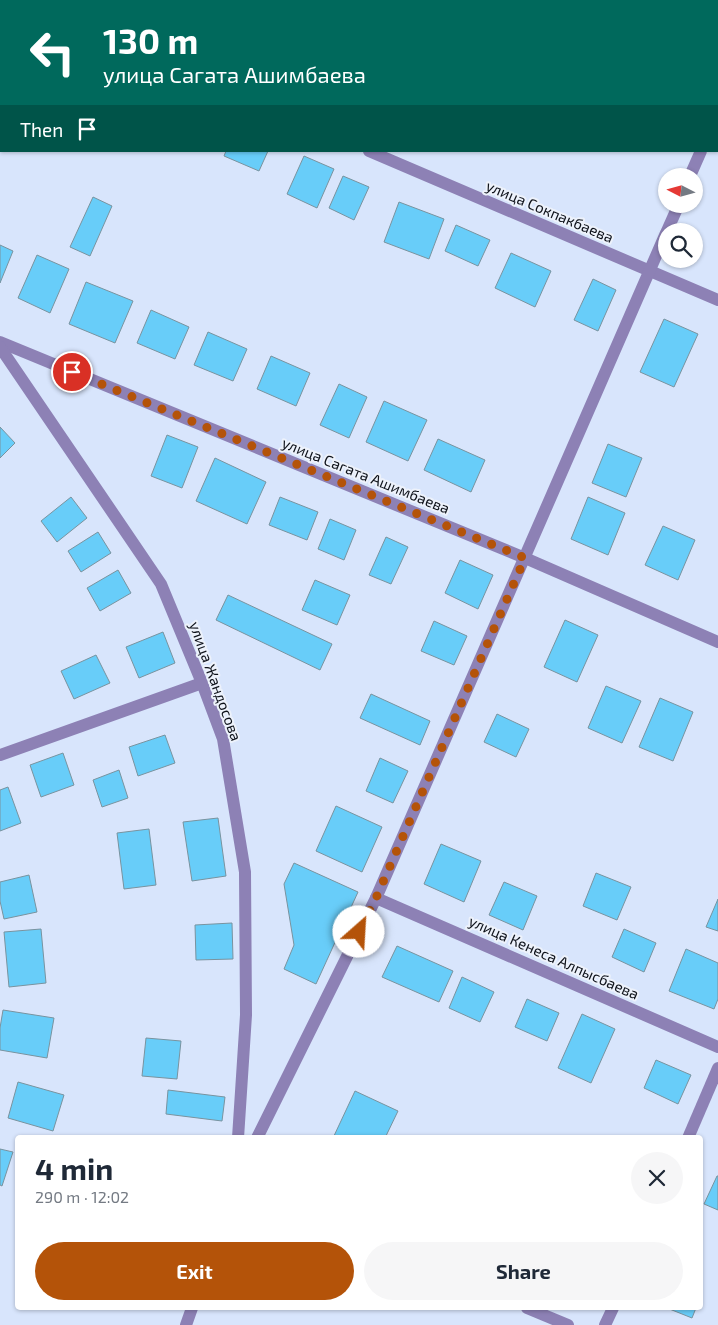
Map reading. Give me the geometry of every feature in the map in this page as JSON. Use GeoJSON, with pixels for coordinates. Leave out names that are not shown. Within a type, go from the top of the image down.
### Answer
{"type":"FeatureCollection","features":[{"type":"Feature","properties":{"kind":"street","name":"улица Сокпакбаева"},"geometry":{"type":"LineString","coordinates":[[371,152],[718,300]]}},
{"type":"Feature","properties":{"kind":"street"},"geometry":{"type":"LineString","coordinates":[[694,168],[701,152]]}},
{"type":"Feature","properties":{"kind":"street"},"geometry":{"type":"LineString","coordinates":[[259,1135],[376,898],[658,253]]}},
{"type":"Feature","properties":{"kind":"street","name":"улица Сагата Ашимбаева"},"geometry":{"type":"LineString","coordinates":[[0,342],[525,558],[718,642]]}},
{"type":"Feature","properties":{"kind":"street","name":"улица Жандосова"},"geometry":{"type":"LineString","coordinates":[[0,346],[161,584],[202,682],[223,740],[245,872],[246,1015],[238,1135]]}},
{"type":"Feature","properties":{"kind":"street"},"geometry":{"type":"LineString","coordinates":[[0,755],[202,682]]}},
{"type":"Feature","properties":{"kind":"street","name":"улица Кенеса Алпысбаева"},"geometry":{"type":"LineString","coordinates":[[376,898],[718,1047]]}},
{"type":"Feature","properties":{"kind":"street"},"geometry":{"type":"LineString","coordinates":[[689,1135],[718,1068]]}},
{"type":"Feature","properties":{"kind":"street"},"geometry":{"type":"LineString","coordinates":[[186,1325],[191,1310]]}},
{"type":"Feature","properties":{"kind":"street"},"geometry":{"type":"LineString","coordinates":[[532,1310],[568,1325]]}},
{"type":"Feature","properties":{"kind":"street"},"geometry":{"type":"LineString","coordinates":[[605,1325],[612,1310]]}},
{"type":"Feature","properties":{"kind":"building"},"geometry":{"type":"Polygon","coordinates":[[[226,152],[268,152],[259,171],[224,156],[226,152]]]}},
{"type":"Feature","properties":{"kind":"building"},"geometry":{"type":"Polygon","coordinates":[[[304,156],[334,169],[317,208],[287,194],[304,156]]]}},
{"type":"Feature","properties":{"kind":"building"},"geometry":{"type":"Polygon","coordinates":[[[343,176],[369,187],[354,220],[329,208],[343,176]]]}},
{"type":"Feature","properties":{"kind":"building"},"geometry":{"type":"Polygon","coordinates":[[[93,197],[112,206],[90,256],[70,247],[93,197]]]}},
{"type":"Feature","properties":{"kind":"building"},"geometry":{"type":"Polygon","coordinates":[[[399,202],[444,219],[429,259],[384,242],[399,202]]]}},
{"type":"Feature","properties":{"kind":"building"},"geometry":{"type":"Polygon","coordinates":[[[456,225],[490,240],[478,266],[445,251],[456,225]]]}},
{"type":"Feature","properties":{"kind":"building"},"geometry":{"type":"Polygon","coordinates":[[[0,245],[13,251],[0,283],[0,245]]]}},
{"type":"Feature","properties":{"kind":"building"},"geometry":{"type":"Polygon","coordinates":[[[511,253],[551,271],[535,307],[495,288],[511,253]]]}},
{"type":"Feature","properties":{"kind":"building"},"geometry":{"type":"Polygon","coordinates":[[[37,255],[69,269],[50,313],[18,298],[37,255]]]}},
{"type":"Feature","properties":{"kind":"building"},"geometry":{"type":"Polygon","coordinates":[[[593,279],[616,290],[598,331],[574,320],[593,279]]]}},
{"type":"Feature","properties":{"kind":"building"},"geometry":{"type":"Polygon","coordinates":[[[86,282],[133,301],[115,343],[69,324],[86,282]]]}},
{"type":"Feature","properties":{"kind":"building"},"geometry":{"type":"Polygon","coordinates":[[[151,310],[189,327],[175,359],[137,343],[151,310]]]}},
{"type":"Feature","properties":{"kind":"building"},"geometry":{"type":"Polygon","coordinates":[[[664,319],[698,334],[674,387],[640,372],[664,319]]]}},
{"type":"Feature","properties":{"kind":"building"},"geometry":{"type":"Polygon","coordinates":[[[208,332],[247,349],[233,381],[194,365],[208,332]]]}},
{"type":"Feature","properties":{"kind":"building"},"geometry":{"type":"Polygon","coordinates":[[[271,356],[310,373],[296,406],[257,389],[271,356]]]}},
{"type":"Feature","properties":{"kind":"building"},"geometry":{"type":"Polygon","coordinates":[[[339,384],[367,397],[349,438],[320,425],[339,384]]]}},
{"type":"Feature","properties":{"kind":"building"},"geometry":{"type":"Polygon","coordinates":[[[384,401],[427,420],[408,461],[366,442],[384,401]]]}},
{"type":"Feature","properties":{"kind":"building"},"geometry":{"type":"Polygon","coordinates":[[[0,427],[15,443],[0,458],[0,427]]]}},
{"type":"Feature","properties":{"kind":"building"},"geometry":{"type":"Polygon","coordinates":[[[167,435],[198,447],[182,488],[151,476],[167,435]]]}},
{"type":"Feature","properties":{"kind":"building"},"geometry":{"type":"Polygon","coordinates":[[[438,439],[485,460],[471,492],[424,470],[438,439]]]}},
{"type":"Feature","properties":{"kind":"building"},"geometry":{"type":"Polygon","coordinates":[[[608,444],[642,458],[626,497],[592,483],[608,444]]]}},
{"type":"Feature","properties":{"kind":"building"},"geometry":{"type":"Polygon","coordinates":[[[215,458],[266,482],[247,524],[196,501],[215,458]]]}},
{"type":"Feature","properties":{"kind":"building"},"geometry":{"type":"Polygon","coordinates":[[[71,497],[87,518],[57,542],[41,521],[71,497]]]}},
{"type":"Feature","properties":{"kind":"building"},"geometry":{"type":"Polygon","coordinates":[[[280,497],[318,512],[307,540],[269,525],[280,497]]]}},
{"type":"Feature","properties":{"kind":"building"},"geometry":{"type":"Polygon","coordinates":[[[588,497],[625,513],[608,555],[571,539],[588,497]]]}},
{"type":"Feature","properties":{"kind":"building"},"geometry":{"type":"Polygon","coordinates":[[[330,519],[356,530],[344,560],[318,549],[330,519]]]}},
{"type":"Feature","properties":{"kind":"building"},"geometry":{"type":"Polygon","coordinates":[[[663,526],[695,540],[678,580],[645,565],[663,526]]]}},
{"type":"Feature","properties":{"kind":"building"},"geometry":{"type":"Polygon","coordinates":[[[98,532],[111,553],[81,572],[68,551],[98,532]]]}},
{"type":"Feature","properties":{"kind":"building"},"geometry":{"type":"Polygon","coordinates":[[[386,537],[408,547],[391,584],[369,575],[386,537]]]}},
{"type":"Feature","properties":{"kind":"building"},"geometry":{"type":"Polygon","coordinates":[[[460,560],[493,575],[478,609],[445,593],[460,560]]]}},
{"type":"Feature","properties":{"kind":"building"},"geometry":{"type":"Polygon","coordinates":[[[118,570],[131,593],[100,611],[87,588],[118,570]]]}},
{"type":"Feature","properties":{"kind":"building"},"geometry":{"type":"Polygon","coordinates":[[[315,580],[350,595],[337,625],[302,610],[315,580]]]}},
{"type":"Feature","properties":{"kind":"building"},"geometry":{"type":"Polygon","coordinates":[[[228,595],[332,644],[320,670],[216,620],[228,595]]]}},
{"type":"Feature","properties":{"kind":"building"},"geometry":{"type":"Polygon","coordinates":[[[565,620],[598,635],[577,682],[544,667],[565,620]]]}},
{"type":"Feature","properties":{"kind":"building"},"geometry":{"type":"Polygon","coordinates":[[[434,621],[467,636],[454,665],[421,651],[434,621]]]}},
{"type":"Feature","properties":{"kind":"building"},"geometry":{"type":"Polygon","coordinates":[[[163,632],[175,663],[139,678],[126,647],[163,632]]]}},
{"type":"Feature","properties":{"kind":"building"},"geometry":{"type":"Polygon","coordinates":[[[96,655],[110,683],[74,699],[61,671],[96,655]]]}},
{"type":"Feature","properties":{"kind":"building"},"geometry":{"type":"Polygon","coordinates":[[[606,686],[641,701],[622,743],[588,728],[606,686]]]}},
{"type":"Feature","properties":{"kind":"building"},"geometry":{"type":"Polygon","coordinates":[[[371,694],[430,721],[420,745],[360,718],[371,694]]]}},
{"type":"Feature","properties":{"kind":"building"},"geometry":{"type":"Polygon","coordinates":[[[660,698],[693,712],[673,761],[639,747],[660,698]]]}},
{"type":"Feature","properties":{"kind":"building"},"geometry":{"type":"Polygon","coordinates":[[[497,714],[529,729],[516,757],[484,742],[497,714]]]}},
{"type":"Feature","properties":{"kind":"building"},"geometry":{"type":"Polygon","coordinates":[[[165,735],[175,763],[138,776],[129,747],[165,735]]]}},
{"type":"Feature","properties":{"kind":"building"},"geometry":{"type":"Polygon","coordinates":[[[63,753],[74,785],[41,797],[30,765],[63,753]]]}},
{"type":"Feature","properties":{"kind":"building"},"geometry":{"type":"Polygon","coordinates":[[[380,758],[408,771],[393,803],[366,791],[380,758]]]}},
{"type":"Feature","properties":{"kind":"building"},"geometry":{"type":"Polygon","coordinates":[[[119,770],[128,798],[102,807],[93,780],[119,770]]]}},
{"type":"Feature","properties":{"kind":"building"},"geometry":{"type":"Polygon","coordinates":[[[8,787],[21,823],[0,831],[0,790],[8,787]]]}},
{"type":"Feature","properties":{"kind":"building"},"geometry":{"type":"Polygon","coordinates":[[[336,806],[382,827],[362,872],[316,851],[336,806]]]}},
{"type":"Feature","properties":{"kind":"building"},"geometry":{"type":"Polygon","coordinates":[[[218,818],[226,876],[192,881],[183,822],[218,818]]]}},
{"type":"Feature","properties":{"kind":"building"},"geometry":{"type":"Polygon","coordinates":[[[149,829],[156,885],[124,889],[117,833],[149,829]]]}},
{"type":"Feature","properties":{"kind":"building"},"geometry":{"type":"Polygon","coordinates":[[[441,844],[481,861],[464,902],[424,884],[441,844]]]}},
{"type":"Feature","properties":{"kind":"building"},"geometry":{"type":"Polygon","coordinates":[[[294,863],[358,892],[316,984],[284,969],[294,945],[284,884],[294,863]]]}},
{"type":"Feature","properties":{"kind":"building"},"geometry":{"type":"Polygon","coordinates":[[[596,873],[631,887],[617,920],[583,906],[596,873]]]}},
{"type":"Feature","properties":{"kind":"building"},"geometry":{"type":"Polygon","coordinates":[[[29,875],[37,912],[4,919],[0,901],[0,882],[29,875]]]}},
{"type":"Feature","properties":{"kind":"building"},"geometry":{"type":"Polygon","coordinates":[[[504,882],[537,896],[523,930],[489,915],[504,882]]]}},
{"type":"Feature","properties":{"kind":"building"},"geometry":{"type":"Polygon","coordinates":[[[718,899],[718,931],[706,927],[718,899]]]}},
{"type":"Feature","properties":{"kind":"building"},"geometry":{"type":"Polygon","coordinates":[[[232,923],[233,959],[196,960],[195,925],[232,923]]]}},
{"type":"Feature","properties":{"kind":"building"},"geometry":{"type":"Polygon","coordinates":[[[41,929],[46,983],[9,987],[4,932],[41,929]]]}},
{"type":"Feature","properties":{"kind":"building"},"geometry":{"type":"Polygon","coordinates":[[[624,929],[656,943],[644,972],[612,957],[624,929]]]}},
{"type":"Feature","properties":{"kind":"building"},"geometry":{"type":"Polygon","coordinates":[[[397,946],[453,971],[439,1002],[382,977],[397,946]]]}},
{"type":"Feature","properties":{"kind":"building"},"geometry":{"type":"Polygon","coordinates":[[[686,949],[718,963],[718,999],[714,1009],[669,991],[686,949]]]}},
{"type":"Feature","properties":{"kind":"building"},"geometry":{"type":"Polygon","coordinates":[[[462,977],[494,992],[480,1022],[449,1008],[462,977]]]}},
{"type":"Feature","properties":{"kind":"building"},"geometry":{"type":"Polygon","coordinates":[[[527,999],[559,1013],[547,1041],[515,1027],[527,999]]]}},
{"type":"Feature","properties":{"kind":"building"},"geometry":{"type":"Polygon","coordinates":[[[3,1010],[54,1018],[47,1058],[0,1050],[0,1028],[3,1010]]]}},
{"type":"Feature","properties":{"kind":"building"},"geometry":{"type":"Polygon","coordinates":[[[582,1014],[615,1029],[591,1083],[558,1068],[582,1014]]]}},
{"type":"Feature","properties":{"kind":"building"},"geometry":{"type":"Polygon","coordinates":[[[146,1038],[181,1041],[177,1079],[142,1076],[146,1038]]]}},
{"type":"Feature","properties":{"kind":"building"},"geometry":{"type":"Polygon","coordinates":[[[656,1060],[691,1075],[678,1104],[644,1088],[656,1060]]]}},
{"type":"Feature","properties":{"kind":"building"},"geometry":{"type":"Polygon","coordinates":[[[18,1082],[64,1095],[53,1131],[8,1118],[18,1082]]]}},
{"type":"Feature","properties":{"kind":"building"},"geometry":{"type":"Polygon","coordinates":[[[168,1090],[225,1097],[222,1121],[166,1114],[168,1090]]]}},
{"type":"Feature","properties":{"kind":"building"},"geometry":{"type":"Polygon","coordinates":[[[355,1091],[398,1111],[386,1135],[334,1135],[355,1091]]]}},
{"type":"Feature","properties":{"kind":"building"},"geometry":{"type":"Polygon","coordinates":[[[0,1149],[13,1152],[2,1186],[0,1185],[0,1149]]]}},
{"type":"Feature","properties":{"kind":"building"},"geometry":{"type":"Polygon","coordinates":[[[718,1176],[718,1210],[704,1204],[718,1176]]]}},
{"type":"Feature","properties":{"kind":"building"},"geometry":{"type":"Polygon","coordinates":[[[672,1310],[695,1310],[692,1318],[672,1310]]]}},
{"type":"Feature","properties":{"kind":"route"},"geometry":{"type":"LineString","coordinates":[[72,372],[525,558],[376,898],[359,932]]}}]}
